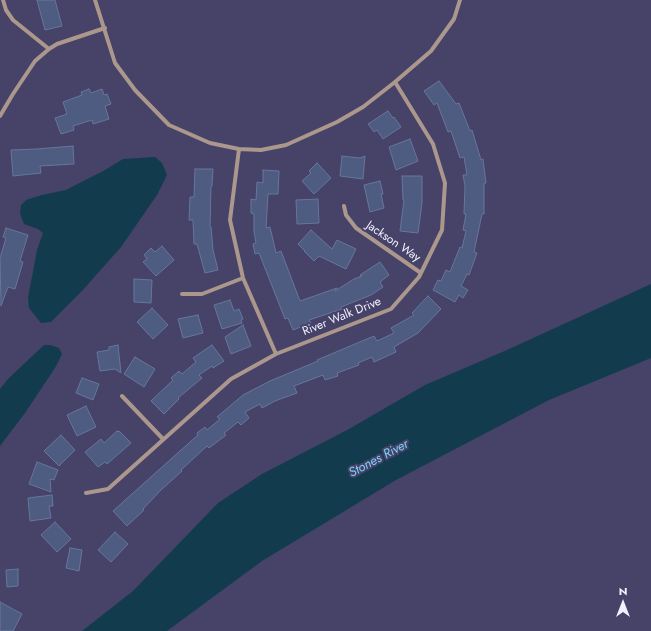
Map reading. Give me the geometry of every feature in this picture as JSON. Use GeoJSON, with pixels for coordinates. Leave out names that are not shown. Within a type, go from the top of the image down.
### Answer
{"type":"FeatureCollection","features":[{"type":"Feature","properties":{"kind":"street"},"geometry":{"type":"LineString","coordinates":[[3,0],[6,10],[13,20],[49,50]]}},
{"type":"Feature","properties":{"kind":"street"},"geometry":{"type":"LineString","coordinates":[[95,0],[115,63],[135,90],[169,125],[210,143],[239,149],[261,150],[286,145],[337,122],[356,111],[395,82],[431,51],[454,19],[460,0]]}},
{"type":"Feature","properties":{"kind":"street"},"geometry":{"type":"LineString","coordinates":[[0,116],[35,62],[49,50],[57,44],[105,28]]}},
{"type":"Feature","properties":{"kind":"street","name":"River Walk Drive"},"geometry":{"type":"LineString","coordinates":[[163,439],[231,378],[276,354],[391,309],[419,277],[442,230],[445,183],[433,144],[395,82]]}},
{"type":"Feature","properties":{"kind":"street"},"geometry":{"type":"LineString","coordinates":[[239,149],[230,220],[243,278],[276,354]]}},
{"type":"Feature","properties":{"kind":"street","name":"Jackson Way"},"geometry":{"type":"LineString","coordinates":[[344,206],[346,215],[356,228],[421,273]]}},
{"type":"Feature","properties":{"kind":"street"},"geometry":{"type":"LineString","coordinates":[[182,294],[202,294],[243,278]]}},
{"type":"Feature","properties":{"kind":"street"},"geometry":{"type":"LineString","coordinates":[[86,493],[108,489],[163,439],[122,396]]}},
{"type":"Feature","properties":{"kind":"water"},"geometry":{"type":"Polygon","coordinates":[[[155,157],[162,163],[167,175],[157,195],[121,247],[81,292],[51,322],[41,323],[29,308],[28,298],[37,250],[43,233],[38,229],[24,224],[20,214],[21,205],[26,200],[66,190],[123,159],[155,157]]]}},
{"type":"Feature","properties":{"kind":"water","name":"Stones River"},"geometry":{"type":"Polygon","coordinates":[[[651,284],[651,358],[549,400],[396,480],[262,561],[167,631],[82,631],[133,591],[218,503],[262,474],[349,429],[425,385],[507,350],[651,284]]]}},
{"type":"Feature","properties":{"kind":"water"},"geometry":{"type":"Polygon","coordinates":[[[44,345],[59,348],[62,354],[55,368],[25,413],[0,446],[0,389],[8,379],[44,345]]]}},
{"type":"Feature","properties":{"kind":"building"},"geometry":{"type":"Polygon","coordinates":[[[37,0],[55,0],[62,26],[45,30],[37,0]]]}},
{"type":"Feature","properties":{"kind":"building"},"geometry":{"type":"Polygon","coordinates":[[[439,81],[456,104],[459,103],[470,131],[472,130],[481,160],[483,159],[486,183],[484,183],[484,214],[482,214],[474,252],[477,253],[469,275],[467,274],[461,286],[468,290],[463,298],[459,295],[455,302],[433,290],[438,280],[441,281],[446,270],[450,272],[460,247],[462,248],[466,231],[463,230],[466,214],[464,214],[465,186],[463,175],[467,175],[464,157],[460,158],[451,131],[448,132],[437,103],[434,105],[424,91],[439,81]]]}},
{"type":"Feature","properties":{"kind":"building"},"geometry":{"type":"Polygon","coordinates":[[[89,89],[91,93],[102,89],[104,95],[107,94],[111,104],[105,106],[109,119],[93,124],[92,120],[73,126],[74,130],[61,134],[55,118],[67,114],[63,102],[82,95],[81,92],[89,89]]]}},
{"type":"Feature","properties":{"kind":"building"},"geometry":{"type":"Polygon","coordinates":[[[388,111],[401,127],[383,139],[377,130],[374,132],[368,124],[388,111]]]}},
{"type":"Feature","properties":{"kind":"building"},"geometry":{"type":"Polygon","coordinates":[[[410,139],[418,161],[396,170],[389,147],[410,139]]]}},
{"type":"Feature","properties":{"kind":"building"},"geometry":{"type":"Polygon","coordinates":[[[73,146],[74,164],[40,166],[41,173],[13,176],[11,150],[73,146]]]}},
{"type":"Feature","properties":{"kind":"building"},"geometry":{"type":"Polygon","coordinates":[[[342,156],[360,158],[365,156],[363,179],[340,176],[342,156]]]}},
{"type":"Feature","properties":{"kind":"building"},"geometry":{"type":"Polygon","coordinates":[[[317,163],[331,178],[314,194],[302,181],[311,173],[309,171],[317,163]]]}},
{"type":"Feature","properties":{"kind":"building"},"geometry":{"type":"Polygon","coordinates":[[[195,169],[213,169],[210,227],[213,250],[218,270],[205,273],[197,244],[194,244],[193,220],[189,220],[190,197],[194,197],[195,169]]]}},
{"type":"Feature","properties":{"kind":"building"},"geometry":{"type":"Polygon","coordinates":[[[263,170],[279,171],[278,194],[268,194],[266,228],[270,227],[276,253],[281,251],[300,301],[337,288],[335,291],[354,279],[362,276],[360,275],[380,262],[389,275],[380,282],[383,287],[371,295],[341,307],[342,309],[309,320],[311,323],[293,330],[288,318],[285,319],[259,253],[255,254],[253,244],[256,243],[254,232],[254,214],[251,213],[251,199],[256,200],[257,182],[263,183],[263,170]]]}},
{"type":"Feature","properties":{"kind":"building"},"geometry":{"type":"Polygon","coordinates":[[[402,176],[422,176],[422,203],[418,233],[400,231],[404,200],[402,176]]]}},
{"type":"Feature","properties":{"kind":"building"},"geometry":{"type":"Polygon","coordinates":[[[380,181],[384,208],[370,212],[364,185],[380,181]]]}},
{"type":"Feature","properties":{"kind":"building"},"geometry":{"type":"Polygon","coordinates":[[[318,199],[319,223],[297,224],[296,200],[318,199]]]}},
{"type":"Feature","properties":{"kind":"building"},"geometry":{"type":"Polygon","coordinates":[[[6,228],[28,235],[20,261],[23,262],[15,289],[8,287],[1,306],[0,258],[6,238],[3,237],[6,228]]]}},
{"type":"Feature","properties":{"kind":"building"},"geometry":{"type":"Polygon","coordinates":[[[311,230],[332,249],[337,240],[356,249],[346,269],[319,256],[314,261],[304,251],[298,244],[311,230]]]}},
{"type":"Feature","properties":{"kind":"building"},"geometry":{"type":"Polygon","coordinates":[[[162,246],[174,260],[156,276],[143,262],[147,259],[144,255],[151,248],[155,252],[162,246]]]}},
{"type":"Feature","properties":{"kind":"building"},"geometry":{"type":"Polygon","coordinates":[[[134,279],[152,280],[151,303],[134,302],[134,279]]]}},
{"type":"Feature","properties":{"kind":"building"},"geometry":{"type":"Polygon","coordinates":[[[428,296],[441,309],[418,333],[394,347],[396,352],[374,362],[372,357],[358,363],[359,365],[337,373],[338,376],[325,380],[323,375],[294,386],[297,393],[275,401],[262,408],[260,404],[245,412],[249,418],[241,425],[238,422],[224,433],[226,435],[209,448],[207,446],[161,490],[143,509],[144,510],[127,526],[113,511],[198,435],[197,433],[205,427],[207,430],[220,419],[217,417],[243,395],[270,381],[374,336],[377,341],[394,333],[391,328],[414,315],[412,313],[428,296]]]}},
{"type":"Feature","properties":{"kind":"building"},"geometry":{"type":"Polygon","coordinates":[[[230,300],[234,311],[239,309],[243,319],[241,320],[242,323],[222,329],[214,305],[230,300]]]}},
{"type":"Feature","properties":{"kind":"building"},"geometry":{"type":"Polygon","coordinates":[[[152,308],[168,325],[153,339],[137,322],[152,308]]]}},
{"type":"Feature","properties":{"kind":"building"},"geometry":{"type":"Polygon","coordinates":[[[198,315],[203,333],[183,338],[178,319],[198,315]]]}},
{"type":"Feature","properties":{"kind":"building"},"geometry":{"type":"Polygon","coordinates":[[[243,325],[251,346],[231,354],[225,337],[243,325]]]}},
{"type":"Feature","properties":{"kind":"building"},"geometry":{"type":"Polygon","coordinates":[[[118,345],[121,373],[115,369],[100,371],[97,352],[109,350],[109,347],[118,345]]]}},
{"type":"Feature","properties":{"kind":"building"},"geometry":{"type":"Polygon","coordinates":[[[212,345],[224,361],[213,368],[212,366],[199,375],[202,378],[178,398],[179,399],[164,414],[151,401],[173,380],[171,378],[179,371],[182,374],[196,362],[193,358],[212,345]]]}},
{"type":"Feature","properties":{"kind":"building"},"geometry":{"type":"Polygon","coordinates":[[[135,357],[155,369],[144,387],[124,374],[135,357]]]}},
{"type":"Feature","properties":{"kind":"building"},"geometry":{"type":"Polygon","coordinates":[[[82,378],[99,384],[93,400],[76,393],[82,378]]]}},
{"type":"Feature","properties":{"kind":"building"},"geometry":{"type":"Polygon","coordinates":[[[86,406],[96,427],[77,436],[67,415],[86,406]]]}},
{"type":"Feature","properties":{"kind":"building"},"geometry":{"type":"Polygon","coordinates":[[[117,431],[119,431],[131,443],[107,464],[105,462],[98,467],[85,452],[101,439],[104,443],[117,431]]]}},
{"type":"Feature","properties":{"kind":"building"},"geometry":{"type":"Polygon","coordinates":[[[61,435],[75,450],[59,466],[44,451],[61,435]]]}},
{"type":"Feature","properties":{"kind":"building"},"geometry":{"type":"Polygon","coordinates":[[[37,462],[58,470],[54,480],[50,479],[51,492],[29,484],[37,462]]]}},
{"type":"Feature","properties":{"kind":"building"},"geometry":{"type":"Polygon","coordinates":[[[52,495],[53,506],[49,506],[51,518],[30,521],[28,498],[52,495]]]}},
{"type":"Feature","properties":{"kind":"building"},"geometry":{"type":"Polygon","coordinates":[[[55,522],[71,539],[57,552],[41,535],[55,522]]]}},
{"type":"Feature","properties":{"kind":"building"},"geometry":{"type":"Polygon","coordinates":[[[115,532],[128,544],[111,562],[98,550],[115,532]]]}},
{"type":"Feature","properties":{"kind":"building"},"geometry":{"type":"Polygon","coordinates":[[[70,548],[82,550],[79,571],[66,568],[70,548]]]}},
{"type":"Feature","properties":{"kind":"building"},"geometry":{"type":"Polygon","coordinates":[[[18,569],[18,586],[7,587],[6,570],[18,569]]]}},
{"type":"Feature","properties":{"kind":"building"},"geometry":{"type":"Polygon","coordinates":[[[0,602],[22,614],[13,631],[0,631],[0,602]]]}}]}
